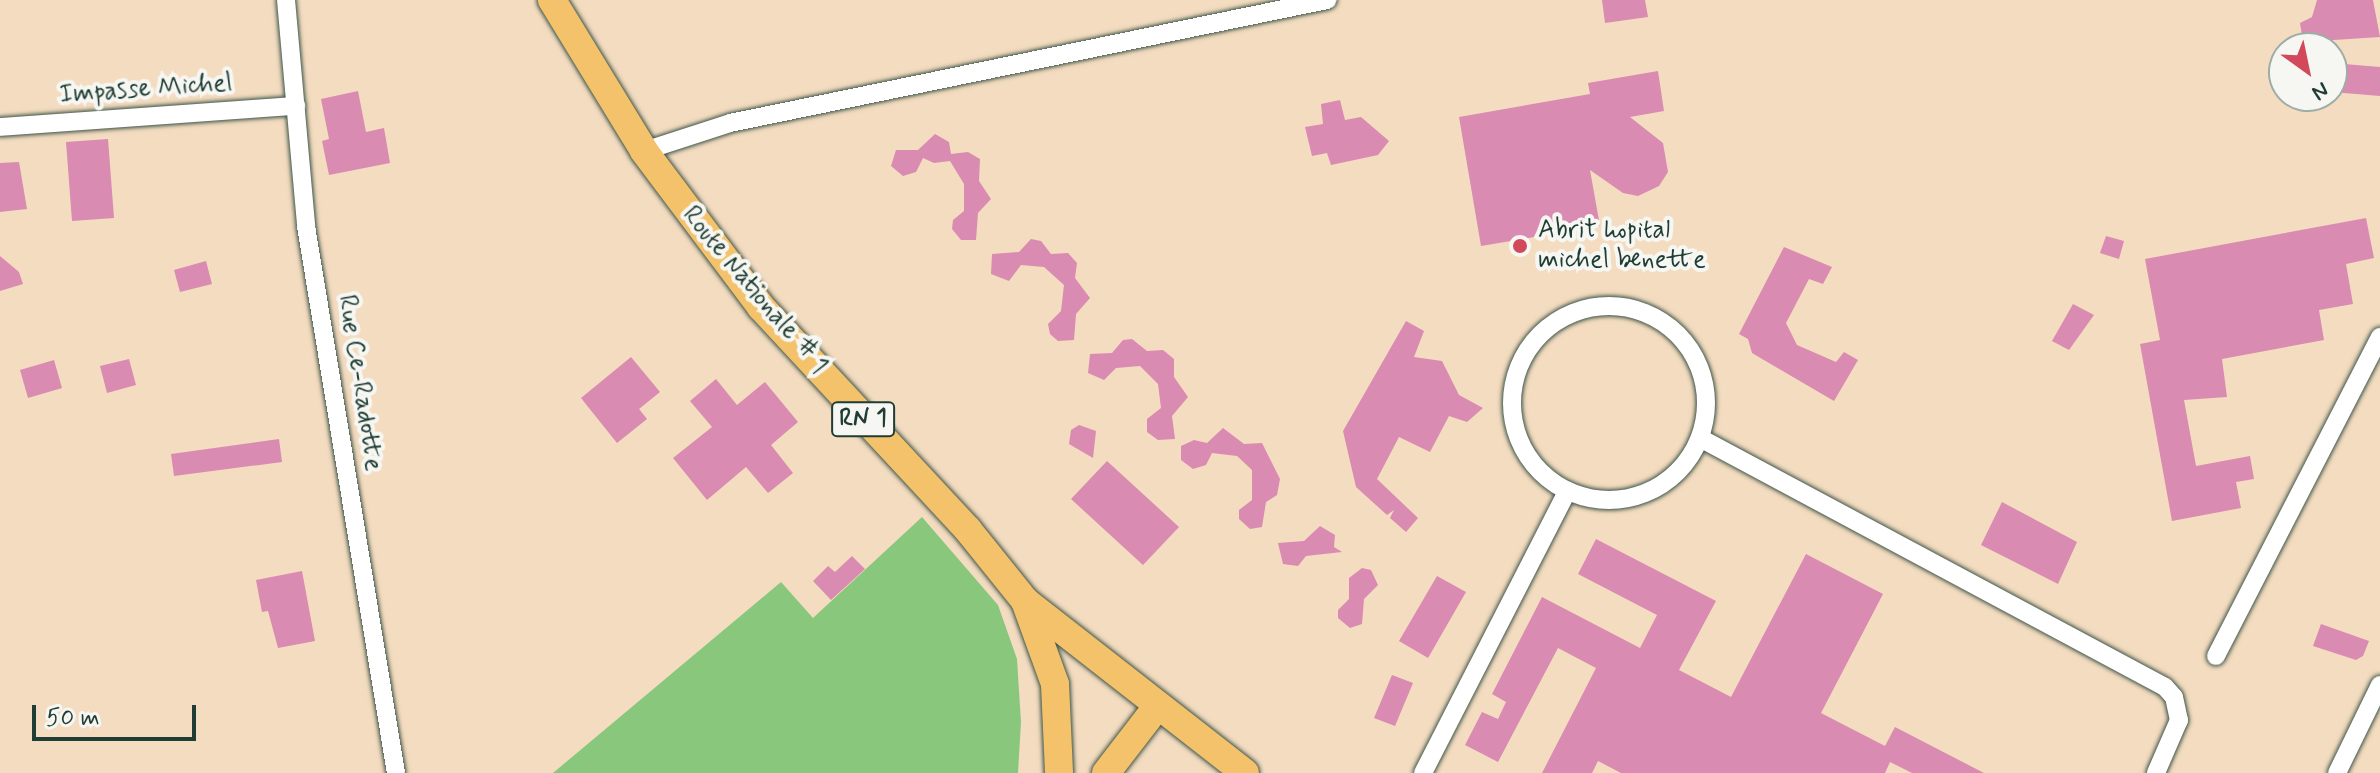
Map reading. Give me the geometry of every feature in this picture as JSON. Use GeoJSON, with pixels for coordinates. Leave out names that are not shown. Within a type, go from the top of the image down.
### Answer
{"type":"FeatureCollection","features":[{"type":"Feature","properties":{"kind":"main road","name":"Route Nationale # 1"},"geometry":{"type":"LineString","coordinates":[[552,0],[644,151],[761,307],[968,530],[1025,601],[1156,708],[1245,773]]}},
{"type":"Feature","properties":{"kind":"main road"},"geometry":{"type":"LineString","coordinates":[[1025,601],[1055,684],[1059,773]]}},
{"type":"Feature","properties":{"kind":"main road"},"geometry":{"type":"LineString","coordinates":[[1106,773],[1156,708]]}},
{"type":"Feature","properties":{"kind":"street","name":"Rue Ce-Radotte"},"geometry":{"type":"LineString","coordinates":[[286,0],[306,226],[396,773]]}},
{"type":"Feature","properties":{"kind":"street"},"geometry":{"type":"LineString","coordinates":[[644,151],[746,119],[1327,0]]}},
{"type":"Feature","properties":{"kind":"street","name":"Impasse Michel"},"geometry":{"type":"LineString","coordinates":[[0,127],[296,106]]}},
{"type":"Feature","properties":{"kind":"street"},"geometry":{"type":"LineString","coordinates":[[1604,306],[1625,308],[1665,323],[1688,346],[1703,374],[1707,406],[1700,438],[1684,465],[1659,486],[1630,498],[1598,500],[1567,491],[1541,473],[1522,447],[1513,417],[1513,385],[1524,355],[1545,330],[1572,313],[1604,306]]}},
{"type":"Feature","properties":{"kind":"street"},"geometry":{"type":"LineString","coordinates":[[2216,656],[2380,337]]}},
{"type":"Feature","properties":{"kind":"street"},"geometry":{"type":"LineString","coordinates":[[1700,438],[2165,687],[2174,697],[2179,720],[2156,773]]}},
{"type":"Feature","properties":{"kind":"street"},"geometry":{"type":"LineString","coordinates":[[1423,773],[1567,491]]}},
{"type":"Feature","properties":{"kind":"street"},"geometry":{"type":"LineString","coordinates":[[2337,773],[2380,685]]}},
{"type":"Feature","properties":{"kind":"green space"},"geometry":{"type":"Polygon","coordinates":[[[922,517],[998,605],[1017,659],[1021,722],[1018,773],[553,773],[781,582],[813,618],[922,517]]]}},
{"type":"Feature","properties":{"kind":"building"},"geometry":{"type":"Polygon","coordinates":[[[1602,0],[1645,0],[1648,17],[1605,23],[1602,0]]]}},
{"type":"Feature","properties":{"kind":"building"},"geometry":{"type":"Polygon","coordinates":[[[2317,0],[2373,0],[2380,37],[2348,39],[2348,32],[2301,32],[2300,23],[2312,17],[2317,0]]]}},
{"type":"Feature","properties":{"kind":"building"},"geometry":{"type":"Polygon","coordinates":[[[2348,64],[2380,67],[2380,96],[2348,93],[2348,64]]]}},
{"type":"Feature","properties":{"kind":"building"},"geometry":{"type":"Polygon","coordinates":[[[1658,71],[1664,111],[1630,117],[1663,143],[1668,172],[1659,186],[1638,196],[1623,193],[1590,170],[1600,226],[1481,246],[1459,117],[1590,94],[1588,83],[1658,71]]]}},
{"type":"Feature","properties":{"kind":"building"},"geometry":{"type":"Polygon","coordinates":[[[358,91],[366,132],[384,128],[390,163],[329,175],[322,141],[329,139],[321,99],[358,91]]]}},
{"type":"Feature","properties":{"kind":"building"},"geometry":{"type":"Polygon","coordinates":[[[1340,100],[1345,120],[1361,117],[1389,141],[1378,155],[1331,165],[1327,153],[1312,156],[1305,127],[1323,124],[1321,104],[1340,100]]]}},
{"type":"Feature","properties":{"kind":"building"},"geometry":{"type":"Polygon","coordinates":[[[935,134],[949,142],[951,154],[968,152],[980,159],[979,181],[991,199],[978,213],[976,240],[961,240],[952,229],[953,220],[964,211],[964,184],[950,161],[934,163],[923,158],[916,172],[903,176],[891,166],[896,150],[918,150],[935,134]]]}},
{"type":"Feature","properties":{"kind":"building"},"geometry":{"type":"Polygon","coordinates":[[[108,139],[114,218],[72,221],[66,142],[108,139]]]}},
{"type":"Feature","properties":{"kind":"building"},"geometry":{"type":"Polygon","coordinates":[[[19,162],[27,209],[0,212],[0,163],[19,162]]]}},
{"type":"Feature","properties":{"kind":"building"},"geometry":{"type":"Polygon","coordinates":[[[2366,218],[2374,258],[2346,264],[2353,304],[2319,310],[2324,340],[2222,359],[2227,397],[2184,400],[2196,466],[2250,456],[2254,479],[2236,482],[2241,508],[2172,521],[2140,344],[2160,340],[2145,259],[2366,218]]]}},
{"type":"Feature","properties":{"kind":"building"},"geometry":{"type":"Polygon","coordinates":[[[2106,236],[2124,241],[2119,259],[2100,253],[2106,236]]]}},
{"type":"Feature","properties":{"kind":"building"},"geometry":{"type":"Polygon","coordinates":[[[1031,239],[1041,241],[1051,254],[1068,253],[1077,263],[1075,278],[1090,298],[1076,314],[1074,340],[1058,341],[1050,334],[1048,324],[1061,311],[1064,285],[1044,267],[1021,265],[1009,281],[991,274],[992,254],[1019,252],[1031,239]]]}},
{"type":"Feature","properties":{"kind":"building"},"geometry":{"type":"Polygon","coordinates":[[[1784,247],[1832,267],[1823,284],[1809,279],[1786,323],[1797,345],[1836,362],[1844,352],[1858,360],[1834,401],[1752,353],[1748,339],[1739,334],[1784,247]]]}},
{"type":"Feature","properties":{"kind":"building"},"geometry":{"type":"Polygon","coordinates":[[[0,256],[19,272],[23,284],[0,291],[0,256]]]}},
{"type":"Feature","properties":{"kind":"building"},"geometry":{"type":"Polygon","coordinates":[[[206,261],[212,284],[180,292],[174,270],[206,261]]]}},
{"type":"Feature","properties":{"kind":"building"},"geometry":{"type":"Polygon","coordinates":[[[2073,304],[2094,315],[2069,350],[2052,341],[2073,304]]]}},
{"type":"Feature","properties":{"kind":"building"},"geometry":{"type":"Polygon","coordinates":[[[1406,321],[1424,331],[1414,357],[1442,361],[1459,395],[1483,408],[1467,422],[1449,416],[1430,452],[1399,437],[1377,479],[1418,518],[1406,532],[1390,518],[1394,510],[1387,515],[1356,487],[1343,431],[1406,321]]]}},
{"type":"Feature","properties":{"kind":"building"},"geometry":{"type":"Polygon","coordinates":[[[1132,339],[1147,351],[1163,350],[1174,359],[1174,377],[1188,397],[1172,416],[1175,439],[1158,440],[1147,432],[1147,419],[1161,408],[1158,384],[1140,366],[1116,368],[1104,380],[1088,373],[1090,354],[1112,353],[1123,340],[1132,339]]]}},
{"type":"Feature","properties":{"kind":"building"},"geometry":{"type":"Polygon","coordinates":[[[631,357],[660,392],[639,409],[647,419],[617,443],[581,398],[631,357]]]}},
{"type":"Feature","properties":{"kind":"building"},"geometry":{"type":"Polygon","coordinates":[[[129,359],[136,385],[107,393],[100,366],[129,359]]]}},
{"type":"Feature","properties":{"kind":"building"},"geometry":{"type":"Polygon","coordinates":[[[54,360],[62,388],[28,398],[20,370],[54,360]]]}},
{"type":"Feature","properties":{"kind":"building"},"geometry":{"type":"Polygon","coordinates":[[[716,379],[737,405],[765,382],[798,422],[771,445],[793,473],[768,493],[746,467],[707,500],[673,458],[712,427],[690,401],[716,379]]]}},
{"type":"Feature","properties":{"kind":"building"},"geometry":{"type":"Polygon","coordinates":[[[1079,425],[1096,431],[1093,458],[1069,444],[1071,430],[1079,425]]]}},
{"type":"Feature","properties":{"kind":"building"},"geometry":{"type":"Polygon","coordinates":[[[1223,428],[1244,444],[1262,443],[1280,479],[1277,495],[1266,502],[1262,527],[1250,529],[1239,519],[1239,510],[1252,500],[1252,470],[1237,456],[1212,453],[1206,465],[1193,469],[1181,460],[1181,446],[1194,440],[1207,443],[1223,428]]]}},
{"type":"Feature","properties":{"kind":"building"},"geometry":{"type":"Polygon","coordinates":[[[279,439],[282,462],[174,476],[171,454],[279,439]]]}},
{"type":"Feature","properties":{"kind":"building"},"geometry":{"type":"Polygon","coordinates":[[[1107,461],[1179,527],[1143,565],[1071,499],[1107,461]]]}},
{"type":"Feature","properties":{"kind":"building"},"geometry":{"type":"Polygon","coordinates":[[[2002,502],[2077,542],[2058,584],[1981,545],[2002,502]]]}},
{"type":"Feature","properties":{"kind":"building"},"geometry":{"type":"Polygon","coordinates":[[[1320,526],[1335,535],[1334,547],[1342,552],[1306,556],[1298,566],[1283,564],[1278,543],[1304,541],[1320,526]]]}},
{"type":"Feature","properties":{"kind":"building"},"geometry":{"type":"Polygon","coordinates":[[[1596,539],[1716,601],[1679,670],[1731,697],[1806,554],[1883,594],[1821,713],[1885,746],[1895,727],[1984,773],[1912,773],[1890,762],[1885,773],[1621,773],[1598,761],[1592,773],[1542,773],[1596,668],[1558,648],[1498,762],[1465,745],[1482,712],[1498,719],[1506,702],[1492,694],[1542,597],[1640,648],[1657,615],[1578,574],[1596,539]]]}},
{"type":"Feature","properties":{"kind":"building"},"geometry":{"type":"Polygon","coordinates":[[[852,556],[865,569],[831,600],[813,581],[828,566],[835,572],[852,556]]]}},
{"type":"Feature","properties":{"kind":"building"},"geometry":{"type":"Polygon","coordinates":[[[1362,568],[1371,570],[1378,585],[1364,599],[1362,624],[1350,628],[1338,618],[1338,610],[1349,599],[1349,578],[1362,568]]]}},
{"type":"Feature","properties":{"kind":"building"},"geometry":{"type":"Polygon","coordinates":[[[302,571],[315,641],[278,648],[268,611],[262,612],[256,580],[302,571]]]}},
{"type":"Feature","properties":{"kind":"building"},"geometry":{"type":"Polygon","coordinates":[[[1437,576],[1466,592],[1428,658],[1399,641],[1437,576]]]}},
{"type":"Feature","properties":{"kind":"building"},"geometry":{"type":"Polygon","coordinates":[[[2321,624],[2369,641],[2363,656],[2356,660],[2313,646],[2321,624]]]}},
{"type":"Feature","properties":{"kind":"building"},"geometry":{"type":"Polygon","coordinates":[[[1392,675],[1413,683],[1395,726],[1374,718],[1392,675]]]}},
{"type":"Feature","properties":{"kind":"place","name":"Abrit hopital michel benette"},"geometry":{"type":"Point","coordinates":[1520,246]}}]}
